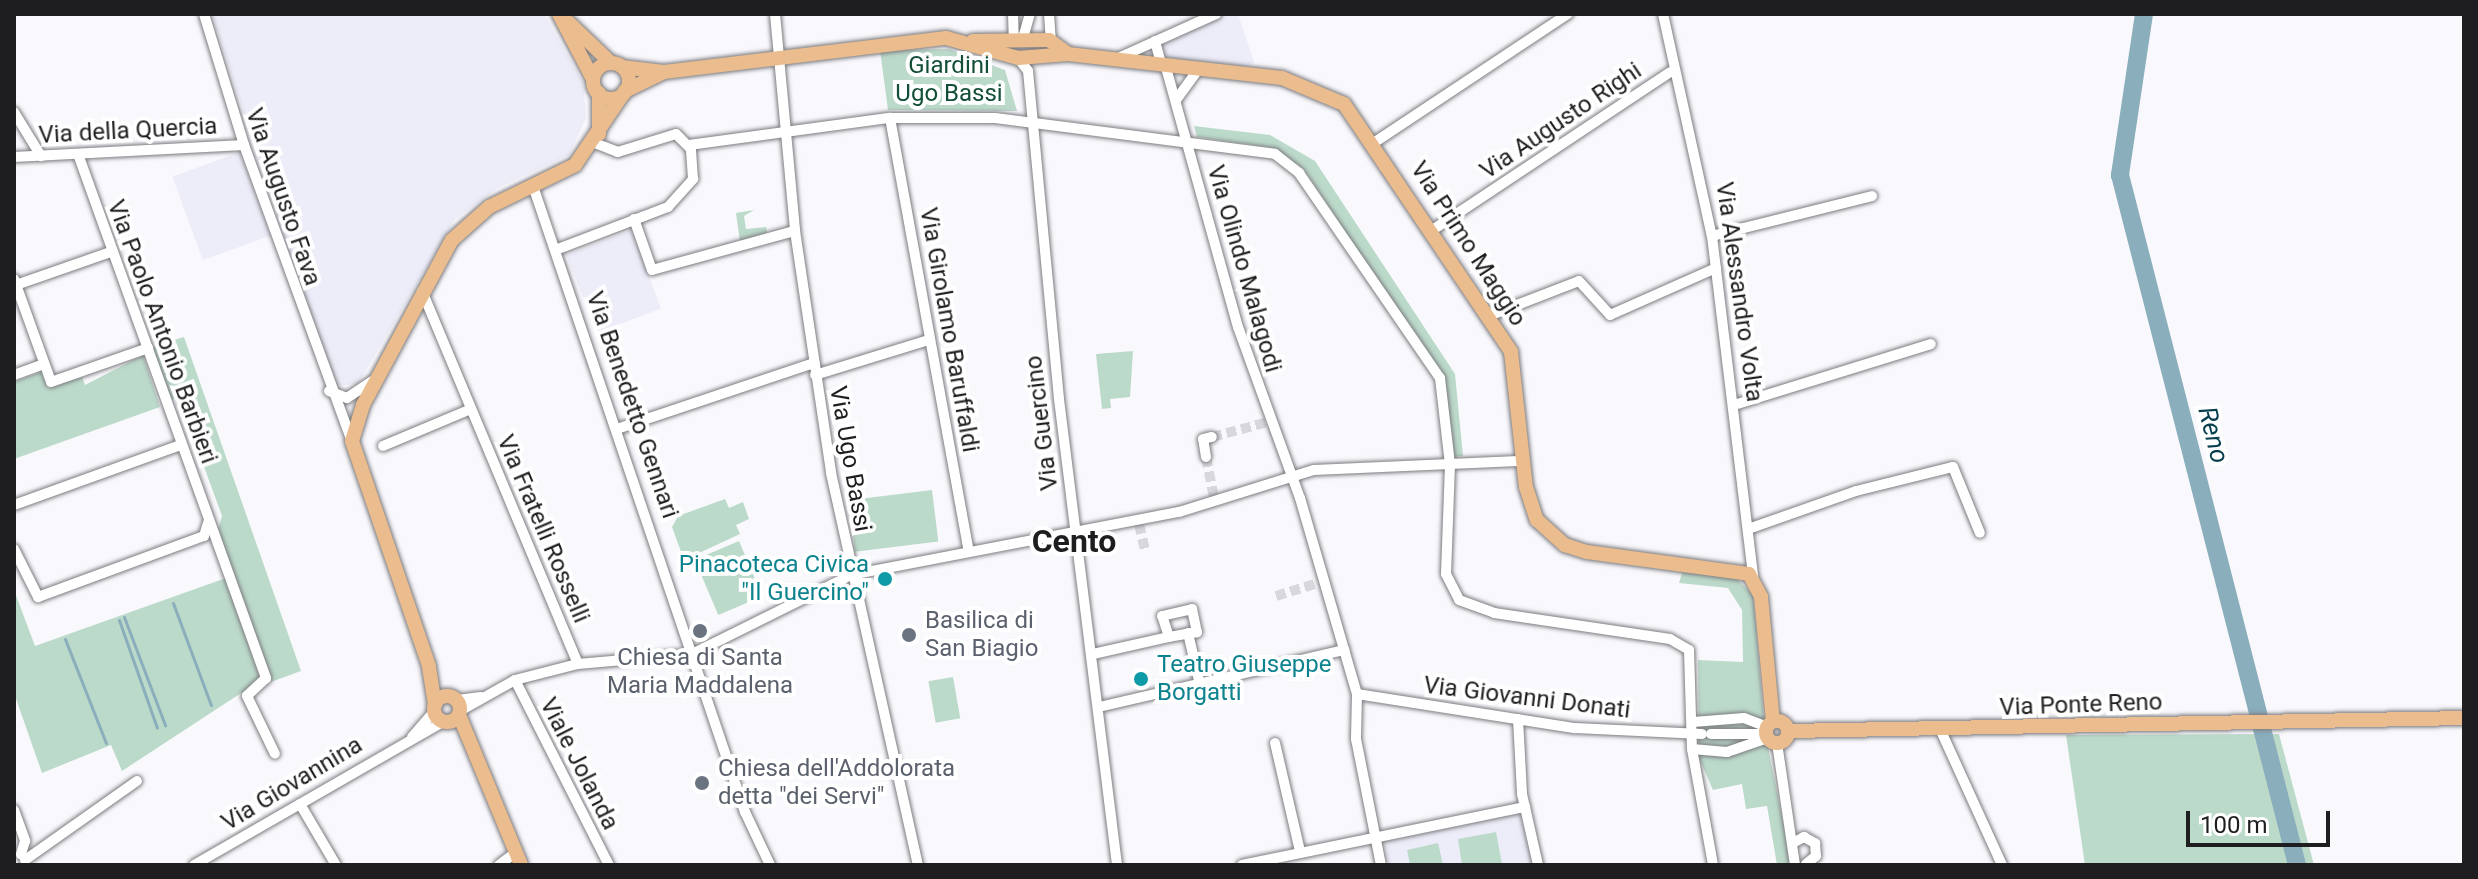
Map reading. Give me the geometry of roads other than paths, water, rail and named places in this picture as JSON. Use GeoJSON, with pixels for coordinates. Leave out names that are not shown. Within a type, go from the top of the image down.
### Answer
{"type":"FeatureCollection","features":[{"type":"Feature","properties":{"kind":"main road"},"geometry":{"type":"LineString","coordinates":[[518,859],[429,666],[352,441],[378,376],[422,291],[468,222],[569,169],[597,139],[625,91],[617,65],[560,14]]}},
{"type":"Feature","properties":{"kind":"main road"},"geometry":{"type":"LineString","coordinates":[[560,14],[596,86],[597,139]]}},
{"type":"Feature","properties":{"kind":"main road"},"geometry":{"type":"LineString","coordinates":[[596,86],[612,98],[664,72],[776,54],[924,39],[972,42],[1019,38],[1054,51]]}},
{"type":"Feature","properties":{"kind":"main road"},"geometry":{"type":"LineString","coordinates":[[1014,56],[1019,38]]}},
{"type":"Feature","properties":{"kind":"main road"},"geometry":{"type":"LineString","coordinates":[[972,42],[1014,56],[1054,51]]}},
{"type":"Feature","properties":{"kind":"main road","name":"Via Primo Maggio"},"geometry":{"type":"LineString","coordinates":[[1054,51],[1199,68],[1323,89],[1375,142],[1491,315],[1514,360],[1524,461],[1533,513],[1565,545],[1753,577]]}},
{"type":"Feature","properties":{"kind":"main road"},"geometry":{"type":"LineString","coordinates":[[617,65],[664,72]]}},
{"type":"Feature","properties":{"kind":"main road"},"geometry":{"type":"LineString","coordinates":[[596,86],[617,65]]}},
{"type":"Feature","properties":{"kind":"main road"},"geometry":{"type":"LineString","coordinates":[[1753,577],[1769,733]]}},
{"type":"Feature","properties":{"kind":"main road","name":"Via Ponte Reno"},"geometry":{"type":"LineString","coordinates":[[1769,733],[2464,718]]}},
{"type":"Feature","properties":{"kind":"street","name":"Via Augusto Fava"},"geometry":{"type":"LineString","coordinates":[[204,14],[244,145],[329,391],[352,441]]}},
{"type":"Feature","properties":{"kind":"street","name":"Via Ugo Bassi"},"geometry":{"type":"LineString","coordinates":[[775,14],[784,135],[815,375],[851,575],[918,865]]}},
{"type":"Feature","properties":{"kind":"street"},"geometry":{"type":"LineString","coordinates":[[1013,14],[1019,38]]}},
{"type":"Feature","properties":{"kind":"street"},"geometry":{"type":"LineString","coordinates":[[1019,38],[1030,14]]}},
{"type":"Feature","properties":{"kind":"street"},"geometry":{"type":"LineString","coordinates":[[1014,56],[1028,71],[1054,51],[1049,14]]}},
{"type":"Feature","properties":{"kind":"street"},"geometry":{"type":"LineString","coordinates":[[1116,59],[1216,14]]}},
{"type":"Feature","properties":{"kind":"street"},"geometry":{"type":"LineString","coordinates":[[1375,142],[1568,14]]}},
{"type":"Feature","properties":{"kind":"street","name":"Via Alessandro Volta"},"geometry":{"type":"LineString","coordinates":[[1663,14],[1712,236],[1751,528],[1753,577]]}},
{"type":"Feature","properties":{"kind":"street","name":"Via Olindo Malagodi"},"geometry":{"type":"LineString","coordinates":[[1155,41],[1176,100],[1357,694],[1355,731],[1381,865]]}},
{"type":"Feature","properties":{"kind":"street"},"geometry":{"type":"LineString","coordinates":[[1176,100],[1199,68]]}},
{"type":"Feature","properties":{"kind":"street","name":"Via Guercino"},"geometry":{"type":"LineString","coordinates":[[1028,71],[1074,529],[1093,654],[1117,865]]}},
{"type":"Feature","properties":{"kind":"street","name":"Via Augusto Righi"},"geometry":{"type":"LineString","coordinates":[[1434,229],[1670,72]]}},
{"type":"Feature","properties":{"kind":"street"},"geometry":{"type":"LineString","coordinates":[[14,112],[41,156]]}},
{"type":"Feature","properties":{"kind":"street"},"geometry":{"type":"LineString","coordinates":[[597,139],[623,152],[671,134],[689,145],[784,135],[890,118],[1031,119],[1275,154],[1299,173],[1440,378],[1450,465],[1446,574],[1459,600],[1494,613],[1678,641],[1690,655],[1693,722],[1702,734],[1692,749],[1713,865]]}},
{"type":"Feature","properties":{"kind":"street","name":"Via Girolamo Baruffaldi"},"geometry":{"type":"LineString","coordinates":[[890,118],[968,548]]}},
{"type":"Feature","properties":{"kind":"street","name":"Via della Quercia"},"geometry":{"type":"LineString","coordinates":[[14,157],[244,145]]}},
{"type":"Feature","properties":{"kind":"street"},"geometry":{"type":"LineString","coordinates":[[558,249],[634,219],[685,193],[695,169],[689,145]]}},
{"type":"Feature","properties":{"kind":"street","name":"Via Paolo Antonio Barbieri"},"geometry":{"type":"LineString","coordinates":[[78,154],[266,678],[247,696],[275,754]]}},
{"type":"Feature","properties":{"kind":"street","name":"Via Benedetto Gennari"},"geometry":{"type":"LineString","coordinates":[[533,186],[620,428],[692,654],[770,865]]}},
{"type":"Feature","properties":{"kind":"street"},"geometry":{"type":"LineString","coordinates":[[1712,236],[1872,196]]}},
{"type":"Feature","properties":{"kind":"street"},"geometry":{"type":"LineString","coordinates":[[634,219],[652,270],[795,231]]}},
{"type":"Feature","properties":{"kind":"street"},"geometry":{"type":"LineString","coordinates":[[111,252],[15,282],[44,364],[51,382],[148,348]]}},
{"type":"Feature","properties":{"kind":"street"},"geometry":{"type":"LineString","coordinates":[[1491,315],[1579,281],[1610,315],[1716,268]]}},
{"type":"Feature","properties":{"kind":"street","name":"Via Fratelli Rosselli"},"geometry":{"type":"LineString","coordinates":[[422,291],[578,664]]}},
{"type":"Feature","properties":{"kind":"street"},"geometry":{"type":"LineString","coordinates":[[815,375],[929,340]]}},
{"type":"Feature","properties":{"kind":"street"},"geometry":{"type":"LineString","coordinates":[[1734,405],[1931,344]]}},
{"type":"Feature","properties":{"kind":"street"},"geometry":{"type":"LineString","coordinates":[[620,428],[814,363]]}},
{"type":"Feature","properties":{"kind":"street"},"geometry":{"type":"LineString","coordinates":[[14,375],[44,364]]}},
{"type":"Feature","properties":{"kind":"street"},"geometry":{"type":"LineString","coordinates":[[329,391],[347,398],[378,376]]}},
{"type":"Feature","properties":{"kind":"street"},"geometry":{"type":"LineString","coordinates":[[383,446],[471,409]]}},
{"type":"Feature","properties":{"kind":"street"},"geometry":{"type":"LineString","coordinates":[[1206,457],[1203,439],[1212,437]]}},
{"type":"Feature","properties":{"kind":"street"},"geometry":{"type":"LineString","coordinates":[[14,505],[181,445]]}},
{"type":"Feature","properties":{"kind":"street"},"geometry":{"type":"LineString","coordinates":[[692,654],[851,575],[968,548],[1074,529],[1138,522],[1291,482],[1314,470],[1524,461]]}},
{"type":"Feature","properties":{"kind":"street"},"geometry":{"type":"LineString","coordinates":[[1751,528],[1856,491],[1953,467],[1980,533]]}},
{"type":"Feature","properties":{"kind":"street"},"geometry":{"type":"LineString","coordinates":[[14,549],[38,597],[204,536],[208,523]]}},
{"type":"Feature","properties":{"kind":"street"},"geometry":{"type":"LineString","coordinates":[[1093,654],[1197,632],[1192,609],[1162,616],[1169,637]]}},
{"type":"Feature","properties":{"kind":"street"},"geometry":{"type":"LineString","coordinates":[[1188,633],[1200,685]]}},
{"type":"Feature","properties":{"kind":"street"},"geometry":{"type":"LineString","coordinates":[[1099,707],[1344,650]]}},
{"type":"Feature","properties":{"kind":"street","name":"Via Giovannina"},"geometry":{"type":"LineString","coordinates":[[194,865],[411,738],[448,710],[515,680],[578,664],[692,654]]}},
{"type":"Feature","properties":{"kind":"street","name":"Viale Jolanda"},"geometry":{"type":"LineString","coordinates":[[515,680],[609,865]]}},
{"type":"Feature","properties":{"kind":"street","name":"Via Giovanni Donati"},"geometry":{"type":"LineString","coordinates":[[1357,694],[1518,719],[1702,734],[1769,733]]}},
{"type":"Feature","properties":{"kind":"street"},"geometry":{"type":"LineString","coordinates":[[1693,722],[1744,718],[1769,733],[1793,843],[1808,863]]}},
{"type":"Feature","properties":{"kind":"street"},"geometry":{"type":"LineString","coordinates":[[1518,719],[1525,807],[1538,865]]}},
{"type":"Feature","properties":{"kind":"street"},"geometry":{"type":"LineString","coordinates":[[1941,731],[2002,865]]}},
{"type":"Feature","properties":{"kind":"street"},"geometry":{"type":"LineString","coordinates":[[1692,749],[1727,752],[1769,733]]}},
{"type":"Feature","properties":{"kind":"street"},"geometry":{"type":"LineString","coordinates":[[1275,743],[1300,851]]}},
{"type":"Feature","properties":{"kind":"street"},"geometry":{"type":"LineString","coordinates":[[23,856],[137,781]]}},
{"type":"Feature","properties":{"kind":"street"},"geometry":{"type":"LineString","coordinates":[[300,804],[336,865]]}},
{"type":"Feature","properties":{"kind":"street"},"geometry":{"type":"LineString","coordinates":[[1242,865],[1374,832],[1525,807]]}},
{"type":"Feature","properties":{"kind":"street"},"geometry":{"type":"LineString","coordinates":[[14,810],[25,841],[23,856]]}},
{"type":"Feature","properties":{"kind":"street"},"geometry":{"type":"LineString","coordinates":[[1790,818],[1804,837],[1815,843],[1808,863]]}},
{"type":"Feature","properties":{"kind":"street"},"geometry":{"type":"LineString","coordinates":[[1793,843],[1804,837]]}},
{"type":"Feature","properties":{"kind":"street"},"geometry":{"type":"LineString","coordinates":[[499,865],[518,859]]}},
{"type":"Feature","properties":{"kind":"waterway","name":"Reno"},"geometry":{"type":"LineString","coordinates":[[2144,14],[2120,175],[2297,865]]}},
{"type":"Feature","properties":{"kind":"waterway"},"geometry":{"type":"LineString","coordinates":[[173,603],[211,705]]}},
{"type":"Feature","properties":{"kind":"waterway"},"geometry":{"type":"LineString","coordinates":[[124,617],[165,725]]}},
{"type":"Feature","properties":{"kind":"waterway"},"geometry":{"type":"LineString","coordinates":[[119,620],[157,728]]}},
{"type":"Feature","properties":{"kind":"waterway"},"geometry":{"type":"LineString","coordinates":[[65,639],[106,743]]}},
{"type":"Feature","properties":{"kind":"tunnel"},"geometry":{"type":"LineString","coordinates":[[1212,437],[1268,422]]}},
{"type":"Feature","properties":{"kind":"tunnel"},"geometry":{"type":"LineString","coordinates":[[1206,457],[1215,503]]}},
{"type":"Feature","properties":{"kind":"tunnel"},"geometry":{"type":"LineString","coordinates":[[1139,524],[1145,550]]}},
{"type":"Feature","properties":{"kind":"tunnel"},"geometry":{"type":"LineString","coordinates":[[1276,596],[1318,583]]}},
{"type":"Feature","properties":{"kind":"place","name":"Pinacoteca Civica \"Il Guercino\""},"geometry":{"type":"Point","coordinates":[885,579]}},
{"type":"Feature","properties":{"kind":"place","name":"Chiesa di Santa Maria Maddalena"},"geometry":{"type":"Point","coordinates":[700,631]}},
{"type":"Feature","properties":{"kind":"place","name":"Basilica di San Biagio"},"geometry":{"type":"Point","coordinates":[909,635]}},
{"type":"Feature","properties":{"kind":"place","name":"Teatro Giuseppe Borgatti"},"geometry":{"type":"Point","coordinates":[1141,679]}},
{"type":"Feature","properties":{"kind":"place","name":"Chiesa dell'Addolorata detta \"dei Servi\""},"geometry":{"type":"Point","coordinates":[702,783]}},
{"type":"Feature","properties":{"kind":"district","name":"Cento"},"geometry":{"type":"Point","coordinates":[1074,541]}},
{"type":"Feature","properties":{"kind":"park label","name":"Giardini Ugo Bassi"},"geometry":{"type":"Point","coordinates":[949,80]}}]}
